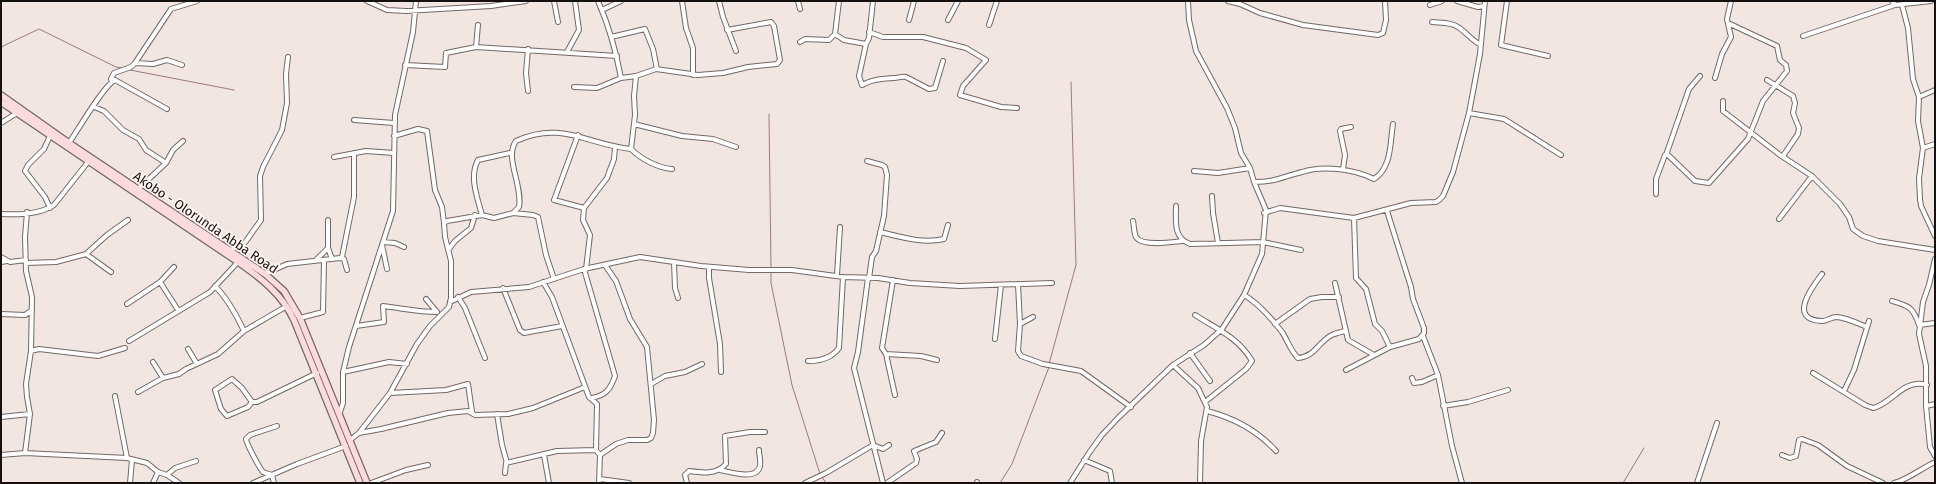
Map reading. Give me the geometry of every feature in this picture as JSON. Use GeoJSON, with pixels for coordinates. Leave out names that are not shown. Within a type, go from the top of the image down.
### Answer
{"type":"FeatureCollection","features":[{"type":"Feature","properties":{"kind":"main road","name":"Akobo - Olorunda Abba Road"},"geometry":{"type":"LineString","coordinates":[[1,95],[138,189],[145,197],[261,278],[287,306],[317,373],[360,483]]}},
{"type":"Feature","properties":{"kind":"main road","name":"Akobo - Olorunda Abba Road"},"geometry":{"type":"LineString","coordinates":[[1,102],[88,162],[230,250],[265,274],[284,292],[300,318],[367,483]]}},
{"type":"Feature","properties":{"kind":"street"},"geometry":{"type":"LineString","coordinates":[[112,82],[111,79],[114,73],[131,67],[135,63],[171,9],[197,1]]}},
{"type":"Feature","properties":{"kind":"street"},"geometry":{"type":"LineString","coordinates":[[367,1],[387,10],[414,11],[491,6],[526,1]]}},
{"type":"Feature","properties":{"kind":"street"},"geometry":{"type":"LineString","coordinates":[[339,414],[343,403],[343,372],[356,326],[393,211],[394,123],[397,100],[413,32],[416,1]]}},
{"type":"Feature","properties":{"kind":"street"},"geometry":{"type":"LineString","coordinates":[[554,1],[558,22]]}},
{"type":"Feature","properties":{"kind":"street"},"geometry":{"type":"LineString","coordinates":[[567,52],[579,30],[575,1]]}},
{"type":"Feature","properties":{"kind":"street"},"geometry":{"type":"LineString","coordinates":[[598,1],[617,56],[621,78]]}},
{"type":"Feature","properties":{"kind":"street"},"geometry":{"type":"LineString","coordinates":[[602,10],[621,1]]}},
{"type":"Feature","properties":{"kind":"street"},"geometry":{"type":"LineString","coordinates":[[682,1],[686,28],[693,48],[693,75]]}},
{"type":"Feature","properties":{"kind":"street"},"geometry":{"type":"LineString","coordinates":[[719,1],[727,30],[736,51]]}},
{"type":"Feature","properties":{"kind":"street"},"geometry":{"type":"LineString","coordinates":[[798,1],[800,9]]}},
{"type":"Feature","properties":{"kind":"street"},"geometry":{"type":"LineString","coordinates":[[800,42],[805,39],[829,40],[835,34],[839,1]]}},
{"type":"Feature","properties":{"kind":"street"},"geometry":{"type":"LineString","coordinates":[[873,1],[869,38],[866,44],[859,76],[862,85],[880,78],[894,78],[902,76],[929,88],[934,88],[943,61]]}},
{"type":"Feature","properties":{"kind":"street"},"geometry":{"type":"LineString","coordinates":[[909,20],[914,1]]}},
{"type":"Feature","properties":{"kind":"street"},"geometry":{"type":"LineString","coordinates":[[948,20],[958,1]]}},
{"type":"Feature","properties":{"kind":"street"},"geometry":{"type":"LineString","coordinates":[[989,25],[997,1]]}},
{"type":"Feature","properties":{"kind":"street"},"geometry":{"type":"LineString","coordinates":[[1070,483],[1102,434],[1173,365],[1204,345],[1222,329],[1244,295],[1262,254],[1264,213],[1266,210],[1254,182],[1250,168],[1241,153],[1235,128],[1227,108],[1196,51],[1190,25],[1189,1]]}},
{"type":"Feature","properties":{"kind":"street"},"geometry":{"type":"LineString","coordinates":[[1228,1],[1240,4],[1260,13],[1303,25],[1378,35],[1383,32],[1386,20],[1385,1]]}},
{"type":"Feature","properties":{"kind":"street"},"geometry":{"type":"LineString","coordinates":[[1430,5],[1442,1]]}},
{"type":"Feature","properties":{"kind":"street"},"geometry":{"type":"LineString","coordinates":[[1457,1],[1478,7],[1484,6]]}},
{"type":"Feature","properties":{"kind":"street"},"geometry":{"type":"LineString","coordinates":[[1264,213],[1280,208],[1354,218],[1387,211],[1411,203],[1436,202],[1443,196],[1453,172],[1469,112],[1481,45],[1485,1]]}},
{"type":"Feature","properties":{"kind":"street"},"geometry":{"type":"LineString","coordinates":[[1507,1],[1501,45],[1548,56]]}},
{"type":"Feature","properties":{"kind":"street"},"geometry":{"type":"LineString","coordinates":[[1715,78],[1722,54],[1731,37],[1727,14],[1731,1]]}},
{"type":"Feature","properties":{"kind":"street"},"geometry":{"type":"LineString","coordinates":[[1803,36],[1894,3],[1902,5],[1932,1]]}},
{"type":"Feature","properties":{"kind":"street"},"geometry":{"type":"LineString","coordinates":[[1902,5],[1908,28],[1913,79],[1919,97],[1918,121],[1923,148],[1919,178],[1920,199],[1921,206],[1935,236]]}},
{"type":"Feature","properties":{"kind":"street"},"geometry":{"type":"LineString","coordinates":[[574,87],[597,88],[621,78],[636,76],[658,69],[693,75],[722,73],[748,67],[777,64],[780,60],[774,26],[771,22],[727,30]]}},
{"type":"Feature","properties":{"kind":"street"},"geometry":{"type":"LineString","coordinates":[[1432,22],[1450,24],[1458,27],[1471,40],[1481,45]]}},
{"type":"Feature","properties":{"kind":"street"},"geometry":{"type":"LineString","coordinates":[[1666,155],[1695,181],[1709,183],[1743,146],[1763,101],[1787,71],[1786,65],[1780,60],[1777,46],[1728,23]]}},
{"type":"Feature","properties":{"kind":"street"},"geometry":{"type":"LineString","coordinates":[[476,47],[478,25]]}},
{"type":"Feature","properties":{"kind":"street"},"geometry":{"type":"LineString","coordinates":[[611,37],[645,29],[653,49],[658,69]]}},
{"type":"Feature","properties":{"kind":"street"},"geometry":{"type":"LineString","coordinates":[[869,32],[883,37],[924,37],[966,48],[975,52],[986,60],[963,86],[960,95],[1001,107],[1017,108]]}},
{"type":"Feature","properties":{"kind":"street"},"geometry":{"type":"LineString","coordinates":[[835,34],[844,40],[866,44]]}},
{"type":"Feature","properties":{"kind":"street"},"geometry":{"type":"LineString","coordinates":[[405,66],[445,67],[446,53],[476,47],[528,49],[617,56]]}},
{"type":"Feature","properties":{"kind":"street"},"geometry":{"type":"LineString","coordinates":[[528,49],[526,73],[528,92]]}},
{"type":"Feature","properties":{"kind":"street"},"geometry":{"type":"LineString","coordinates":[[230,250],[244,244],[261,220],[260,176],[282,130],[287,103],[286,74],[288,57]]}},
{"type":"Feature","properties":{"kind":"street"},"geometry":{"type":"LineString","coordinates":[[135,63],[153,64],[167,60],[182,65]]}},
{"type":"Feature","properties":{"kind":"street"},"geometry":{"type":"LineString","coordinates":[[631,149],[634,124],[636,76]]}},
{"type":"Feature","properties":{"kind":"street"},"geometry":{"type":"LineString","coordinates":[[1656,194],[1656,179],[1661,161],[1664,155],[1666,155],[1689,89],[1700,76]]}},
{"type":"Feature","properties":{"kind":"street"},"geometry":{"type":"LineString","coordinates":[[1767,80],[1793,96],[1795,103],[1793,113],[1799,128],[1798,134],[1782,156]]}},
{"type":"Feature","properties":{"kind":"street"},"geometry":{"type":"LineString","coordinates":[[69,143],[94,107],[101,94],[112,82],[118,81],[167,109]]}},
{"type":"Feature","properties":{"kind":"street"},"geometry":{"type":"LineString","coordinates":[[1919,97],[1935,90]]}},
{"type":"Feature","properties":{"kind":"street"},"geometry":{"type":"LineString","coordinates":[[1723,101],[1723,111],[1750,133],[1812,176],[1840,204],[1849,216],[1853,229],[1863,236],[1878,241],[1935,250]]}},
{"type":"Feature","properties":{"kind":"street"},"geometry":{"type":"LineString","coordinates":[[94,107],[104,111],[123,130],[139,139],[146,150],[166,163]]}},
{"type":"Feature","properties":{"kind":"street"},"geometry":{"type":"LineString","coordinates":[[1469,112],[1504,119],[1561,155]]}},
{"type":"Feature","properties":{"kind":"street"},"geometry":{"type":"LineString","coordinates":[[1,123],[16,113]]}},
{"type":"Feature","properties":{"kind":"street"},"geometry":{"type":"LineString","coordinates":[[354,120],[394,123]]}},
{"type":"Feature","properties":{"kind":"street"},"geometry":{"type":"LineString","coordinates":[[634,124],[682,136],[713,139],[736,147]]}},
{"type":"Feature","properties":{"kind":"street"},"geometry":{"type":"LineString","coordinates":[[1254,182],[1280,180],[1308,170],[1343,169],[1361,173],[1374,179],[1379,176],[1383,170],[1389,155],[1393,124]]}},
{"type":"Feature","properties":{"kind":"street"},"geometry":{"type":"LineString","coordinates":[[1343,169],[1345,155],[1340,131],[1341,129],[1351,127]]}},
{"type":"Feature","properties":{"kind":"street"},"geometry":{"type":"LineString","coordinates":[[350,440],[359,432],[390,393],[418,344],[439,313],[449,307],[451,300],[449,248],[445,237],[442,207],[435,190],[427,131],[418,129],[394,136]]}},
{"type":"Feature","properties":{"kind":"street"},"geometry":{"type":"LineString","coordinates":[[513,213],[519,207],[520,191],[510,153],[516,141],[530,136],[558,133],[578,135],[615,148],[631,149],[638,156],[672,169]]}},
{"type":"Feature","properties":{"kind":"street"},"geometry":{"type":"LineString","coordinates":[[578,135],[554,200],[584,208]]}},
{"type":"Feature","properties":{"kind":"street"},"geometry":{"type":"LineString","coordinates":[[50,136],[44,149],[28,165],[25,171],[45,197],[50,208]]}},
{"type":"Feature","properties":{"kind":"street"},"geometry":{"type":"LineString","coordinates":[[138,189],[166,163],[173,150],[183,141]]}},
{"type":"Feature","properties":{"kind":"street"},"geometry":{"type":"LineString","coordinates":[[1923,148],[1935,144]]}},
{"type":"Feature","properties":{"kind":"street"},"geometry":{"type":"LineString","coordinates":[[592,398],[610,390],[615,376],[585,269],[590,235],[584,220],[584,208],[607,178],[614,159],[615,148]]}},
{"type":"Feature","properties":{"kind":"street"},"geometry":{"type":"LineString","coordinates":[[334,157],[366,151],[394,153]]}},
{"type":"Feature","properties":{"kind":"street"},"geometry":{"type":"LineString","coordinates":[[347,270],[344,259],[342,258],[354,197],[354,153]]}},
{"type":"Feature","properties":{"kind":"street"},"geometry":{"type":"LineString","coordinates":[[482,215],[475,188],[474,168],[478,160],[510,153]]}},
{"type":"Feature","properties":{"kind":"street"},"geometry":{"type":"LineString","coordinates":[[867,161],[882,165],[886,171],[885,210],[876,251],[872,258],[858,352],[854,364],[882,483]]}},
{"type":"Feature","properties":{"kind":"street"},"geometry":{"type":"LineString","coordinates":[[1,214],[50,208],[88,162]]}},
{"type":"Feature","properties":{"kind":"street"},"geometry":{"type":"LineString","coordinates":[[1194,171],[1218,173],[1250,168]]}},
{"type":"Feature","properties":{"kind":"street"},"geometry":{"type":"LineString","coordinates":[[1779,219],[1812,176]]}},
{"type":"Feature","properties":{"kind":"street"},"geometry":{"type":"LineString","coordinates":[[1212,196],[1218,243]]}},
{"type":"Feature","properties":{"kind":"street"},"geometry":{"type":"LineString","coordinates":[[1176,206],[1178,236],[1182,241]]}},
{"type":"Feature","properties":{"kind":"street"},"geometry":{"type":"LineString","coordinates":[[1387,211],[1412,287],[1413,299],[1424,328],[1423,336],[1438,375],[1443,406],[1462,483]]}},
{"type":"Feature","properties":{"kind":"street"},"geometry":{"type":"LineString","coordinates":[[25,453],[30,414],[26,397],[26,384],[31,351],[32,310],[32,290],[27,278],[26,262],[27,212]]}},
{"type":"Feature","properties":{"kind":"street"},"geometry":{"type":"LineString","coordinates":[[444,224],[447,221],[475,215],[494,218],[513,213],[532,215],[538,218],[542,240],[554,279]]}},
{"type":"Feature","properties":{"kind":"street"},"geometry":{"type":"LineString","coordinates":[[449,248],[471,228],[475,215]]}},
{"type":"Feature","properties":{"kind":"street"},"geometry":{"type":"LineString","coordinates":[[1354,218],[1356,278],[1366,289],[1376,324],[1382,330],[1390,347]]}},
{"type":"Feature","properties":{"kind":"street"},"geometry":{"type":"LineString","coordinates":[[1,262],[56,262],[86,254],[107,235],[128,220]]}},
{"type":"Feature","properties":{"kind":"street"},"geometry":{"type":"LineString","coordinates":[[328,220],[328,248],[332,259]]}},
{"type":"Feature","properties":{"kind":"street"},"geometry":{"type":"LineString","coordinates":[[1133,221],[1136,236],[1139,240],[1160,244],[1182,241],[1190,244],[1263,242],[1301,250]]}},
{"type":"Feature","properties":{"kind":"street"},"geometry":{"type":"LineString","coordinates":[[880,232],[931,242],[944,239],[948,225]]}},
{"type":"Feature","properties":{"kind":"street"},"geometry":{"type":"LineString","coordinates":[[837,275],[840,227]]}},
{"type":"Feature","properties":{"kind":"street"},"geometry":{"type":"LineString","coordinates":[[382,244],[395,243],[404,246]]}},
{"type":"Feature","properties":{"kind":"street"},"geometry":{"type":"LineString","coordinates":[[382,244],[387,269]]}},
{"type":"Feature","properties":{"kind":"street"},"geometry":{"type":"LineString","coordinates":[[315,260],[328,248]]}},
{"type":"Feature","properties":{"kind":"street"},"geometry":{"type":"LineString","coordinates":[[86,254],[111,272]]}},
{"type":"Feature","properties":{"kind":"street"},"geometry":{"type":"LineString","coordinates":[[1,257],[8,261]]}},
{"type":"Feature","properties":{"kind":"street"},"geometry":{"type":"LineString","coordinates":[[451,300],[471,292],[503,288],[523,288],[585,269],[640,257],[709,267],[749,270],[792,270],[843,277],[893,280],[910,283],[960,286],[1052,283]]}},
{"type":"Feature","properties":{"kind":"street"},"geometry":{"type":"LineString","coordinates":[[265,274],[287,264],[342,258]]}},
{"type":"Feature","properties":{"kind":"street"},"geometry":{"type":"LineString","coordinates":[[1935,258],[1929,285],[1923,302],[1919,325],[1919,334],[1926,366],[1926,406],[1930,447],[1935,456]]}},
{"type":"Feature","properties":{"kind":"street"},"geometry":{"type":"LineString","coordinates":[[300,318],[323,312],[324,260]]}},
{"type":"Feature","properties":{"kind":"street"},"geometry":{"type":"LineString","coordinates":[[129,341],[178,310],[200,299],[238,262]]}},
{"type":"Feature","properties":{"kind":"street"},"geometry":{"type":"LineString","coordinates":[[674,262],[676,295],[678,298]]}},
{"type":"Feature","properties":{"kind":"street"},"geometry":{"type":"LineString","coordinates":[[600,455],[616,444],[628,440],[647,440],[651,438],[654,420],[646,347],[630,319],[614,277],[605,265]]}},
{"type":"Feature","properties":{"kind":"street"},"geometry":{"type":"LineString","coordinates":[[709,267],[709,278],[720,344],[721,372]]}},
{"type":"Feature","properties":{"kind":"street"},"geometry":{"type":"LineString","coordinates":[[127,304],[160,282],[174,268]]}},
{"type":"Feature","properties":{"kind":"street"},"geometry":{"type":"LineString","coordinates":[[1822,274],[1809,290],[1806,297],[1805,312],[1809,317],[1821,321],[1831,317],[1839,318],[1867,326]]}},
{"type":"Feature","properties":{"kind":"street"},"geometry":{"type":"LineString","coordinates":[[808,361],[824,360],[833,355],[839,348],[843,277]]}},
{"type":"Feature","properties":{"kind":"street"},"geometry":{"type":"LineString","coordinates":[[893,280],[882,348],[886,354],[895,395]]}},
{"type":"Feature","properties":{"kind":"street"},"geometry":{"type":"LineString","coordinates":[[160,282],[178,310]]}},
{"type":"Feature","properties":{"kind":"street"},"geometry":{"type":"LineString","coordinates":[[543,282],[552,297],[589,397],[592,398],[597,404],[596,450],[600,455],[600,481],[629,483]]}},
{"type":"Feature","properties":{"kind":"street"},"geometry":{"type":"LineString","coordinates":[[1335,283],[1348,340],[1374,355]]}},
{"type":"Feature","properties":{"kind":"street"},"geometry":{"type":"LineString","coordinates":[[995,339],[1001,284]]}},
{"type":"Feature","properties":{"kind":"street"},"geometry":{"type":"LineString","coordinates":[[1018,284],[1020,324],[1018,351],[1021,356],[1043,364],[1081,371],[1131,406]]}},
{"type":"Feature","properties":{"kind":"street"},"geometry":{"type":"LineString","coordinates":[[215,286],[224,294],[244,331]]}},
{"type":"Feature","properties":{"kind":"street"},"geometry":{"type":"LineString","coordinates":[[503,288],[520,330],[524,332],[562,326]]}},
{"type":"Feature","properties":{"kind":"street"},"geometry":{"type":"LineString","coordinates":[[1244,295],[1275,324],[1282,333],[1292,352],[1298,358],[1318,348],[1331,335],[1345,331]]}},
{"type":"Feature","properties":{"kind":"street"},"geometry":{"type":"LineString","coordinates":[[1275,324],[1310,299],[1322,296],[1339,297]]}},
{"type":"Feature","properties":{"kind":"street"},"geometry":{"type":"LineString","coordinates":[[426,298],[439,313]]}},
{"type":"Feature","properties":{"kind":"street"},"geometry":{"type":"LineString","coordinates":[[458,298],[465,308],[485,358]]}},
{"type":"Feature","properties":{"kind":"street"},"geometry":{"type":"LineString","coordinates":[[1892,301],[1908,306],[1915,313],[1919,325]]}},
{"type":"Feature","properties":{"kind":"street"},"geometry":{"type":"LineString","coordinates":[[138,392],[163,378],[179,374],[221,353],[244,331],[287,306]]}},
{"type":"Feature","properties":{"kind":"street"},"geometry":{"type":"LineString","coordinates":[[356,326],[384,322],[383,306],[417,312],[439,313]]}},
{"type":"Feature","properties":{"kind":"street"},"geometry":{"type":"LineString","coordinates":[[1,314],[26,315],[32,310]]}},
{"type":"Feature","properties":{"kind":"street"},"geometry":{"type":"LineString","coordinates":[[1195,315],[1214,327],[1222,329],[1240,344],[1252,363],[1205,402]]}},
{"type":"Feature","properties":{"kind":"street"},"geometry":{"type":"LineString","coordinates":[[1020,324],[1033,317]]}},
{"type":"Feature","properties":{"kind":"street"},"geometry":{"type":"LineString","coordinates":[[1844,391],[1860,353],[1869,320]]}},
{"type":"Feature","properties":{"kind":"street"},"geometry":{"type":"LineString","coordinates":[[1919,325],[1935,324]]}},
{"type":"Feature","properties":{"kind":"street"},"geometry":{"type":"LineString","coordinates":[[1346,370],[1390,347],[1423,336]]}},
{"type":"Feature","properties":{"kind":"street"},"geometry":{"type":"LineString","coordinates":[[31,351],[39,349],[98,356],[125,348]]}},
{"type":"Feature","properties":{"kind":"street"},"geometry":{"type":"LineString","coordinates":[[188,349],[197,364]]}},
{"type":"Feature","properties":{"kind":"street"},"geometry":{"type":"LineString","coordinates":[[1190,353],[1210,381]]}},
{"type":"Feature","properties":{"kind":"street"},"geometry":{"type":"LineString","coordinates":[[886,354],[921,356],[937,360]]}},
{"type":"Feature","properties":{"kind":"street"},"geometry":{"type":"LineString","coordinates":[[153,362],[163,378]]}},
{"type":"Feature","properties":{"kind":"street"},"geometry":{"type":"LineString","coordinates":[[343,372],[389,362],[406,364]]}},
{"type":"Feature","properties":{"kind":"street"},"geometry":{"type":"LineString","coordinates":[[651,384],[665,376],[684,372],[702,364]]}},
{"type":"Feature","properties":{"kind":"street"},"geometry":{"type":"LineString","coordinates":[[1173,365],[1198,388],[1205,402],[1207,411],[1201,441],[1200,483]]}},
{"type":"Feature","properties":{"kind":"street"},"geometry":{"type":"LineString","coordinates":[[252,402],[242,388],[232,379],[215,390],[221,409],[227,416],[248,407],[252,402],[266,399],[317,373]]}},
{"type":"Feature","properties":{"kind":"street"},"geometry":{"type":"LineString","coordinates":[[1813,373],[1844,391],[1864,405],[1875,408],[1902,389],[1911,385],[1927,385]]}},
{"type":"Feature","properties":{"kind":"street"},"geometry":{"type":"LineString","coordinates":[[1412,378],[1414,383],[1422,382],[1438,375]]}},
{"type":"Feature","properties":{"kind":"street"},"geometry":{"type":"LineString","coordinates":[[390,393],[446,390],[468,384],[472,412]]}},
{"type":"Feature","properties":{"kind":"street"},"geometry":{"type":"LineString","coordinates":[[359,432],[381,429],[448,413],[468,411],[475,415],[508,414],[533,408],[585,387]]}},
{"type":"Feature","properties":{"kind":"street"},"geometry":{"type":"LineString","coordinates":[[1443,406],[1468,402],[1508,390]]}},
{"type":"Feature","properties":{"kind":"street"},"geometry":{"type":"LineString","coordinates":[[115,396],[127,458]]}},
{"type":"Feature","properties":{"kind":"street"},"geometry":{"type":"LineString","coordinates":[[1926,406],[1935,404]]}},
{"type":"Feature","properties":{"kind":"street"},"geometry":{"type":"LineString","coordinates":[[1207,411],[1233,419],[1266,440],[1276,451]]}},
{"type":"Feature","properties":{"kind":"street"},"geometry":{"type":"LineString","coordinates":[[1,417],[30,414]]}},
{"type":"Feature","properties":{"kind":"street"},"geometry":{"type":"LineString","coordinates":[[497,414],[502,445],[507,463],[505,465],[506,473]]}},
{"type":"Feature","properties":{"kind":"street"},"geometry":{"type":"LineString","coordinates":[[1697,483],[1717,423]]}},
{"type":"Feature","properties":{"kind":"street"},"geometry":{"type":"LineString","coordinates":[[274,483],[272,476],[262,471],[252,451],[246,444],[246,439],[250,435],[277,426]]}},
{"type":"Feature","properties":{"kind":"street"},"geometry":{"type":"LineString","coordinates":[[720,470],[726,464],[725,436],[750,432],[765,432]]}},
{"type":"Feature","properties":{"kind":"street"},"geometry":{"type":"LineString","coordinates":[[887,483],[916,463],[917,459],[914,451],[936,442],[942,433]]}},
{"type":"Feature","properties":{"kind":"street"},"geometry":{"type":"LineString","coordinates":[[1782,455],[1790,458],[1796,456],[1800,440],[1802,439],[1818,445],[1847,466],[1883,483]]}},
{"type":"Feature","properties":{"kind":"street"},"geometry":{"type":"LineString","coordinates":[[873,445],[883,449],[889,445]]}},
{"type":"Feature","properties":{"kind":"street"},"geometry":{"type":"LineString","coordinates":[[805,483],[826,473],[873,445]]}},
{"type":"Feature","properties":{"kind":"street"},"geometry":{"type":"LineString","coordinates":[[253,483],[297,464],[346,446]]}},
{"type":"Feature","properties":{"kind":"street"},"geometry":{"type":"LineString","coordinates":[[507,463],[557,451],[596,450]]}},
{"type":"Feature","properties":{"kind":"street"},"geometry":{"type":"LineString","coordinates":[[687,483],[685,475],[689,471],[707,473],[720,470],[748,475],[753,473],[759,469],[761,464],[759,450]]}},
{"type":"Feature","properties":{"kind":"street"},"geometry":{"type":"LineString","coordinates":[[1,455],[25,453],[127,458],[147,463],[158,472],[168,475],[179,483]]}},
{"type":"Feature","properties":{"kind":"street"},"geometry":{"type":"LineString","coordinates":[[544,455],[549,483]]}},
{"type":"Feature","properties":{"kind":"street"},"geometry":{"type":"LineString","coordinates":[[130,483],[132,460]]}},
{"type":"Feature","properties":{"kind":"street"},"geometry":{"type":"LineString","coordinates":[[1084,460],[1110,471],[1112,483]]}},
{"type":"Feature","properties":{"kind":"street"},"geometry":{"type":"LineString","coordinates":[[168,475],[175,468],[196,461]]}},
{"type":"Feature","properties":{"kind":"street"},"geometry":{"type":"LineString","coordinates":[[1894,483],[1935,462]]}},
{"type":"Feature","properties":{"kind":"street"},"geometry":{"type":"LineString","coordinates":[[371,483],[406,470],[428,465]]}},
{"type":"Feature","properties":{"kind":"street"},"geometry":{"type":"LineString","coordinates":[[154,483],[158,472]]}},
{"type":"Feature","properties":{"kind":"waterway"},"geometry":{"type":"LineString","coordinates":[[1,47],[39,29],[116,67],[123,68]]}},
{"type":"Feature","properties":{"kind":"waterway"},"geometry":{"type":"LineString","coordinates":[[130,70],[234,90]]}},
{"type":"Feature","properties":{"kind":"waterway"},"geometry":{"type":"LineString","coordinates":[[1049,364],[1076,265],[1071,82]]}},
{"type":"Feature","properties":{"kind":"waterway"},"geometry":{"type":"LineString","coordinates":[[769,114],[771,269]]}},
{"type":"Feature","properties":{"kind":"waterway"},"geometry":{"type":"LineString","coordinates":[[771,272],[771,283],[792,385],[820,474]]}},
{"type":"Feature","properties":{"kind":"waterway"},"geometry":{"type":"LineString","coordinates":[[1000,483],[1012,464],[1049,367]]}},
{"type":"Feature","properties":{"kind":"waterway"},"geometry":{"type":"LineString","coordinates":[[1623,483],[1644,448]]}},
{"type":"Feature","properties":{"kind":"waterway"},"geometry":{"type":"LineString","coordinates":[[822,477],[826,483]]}}]}
